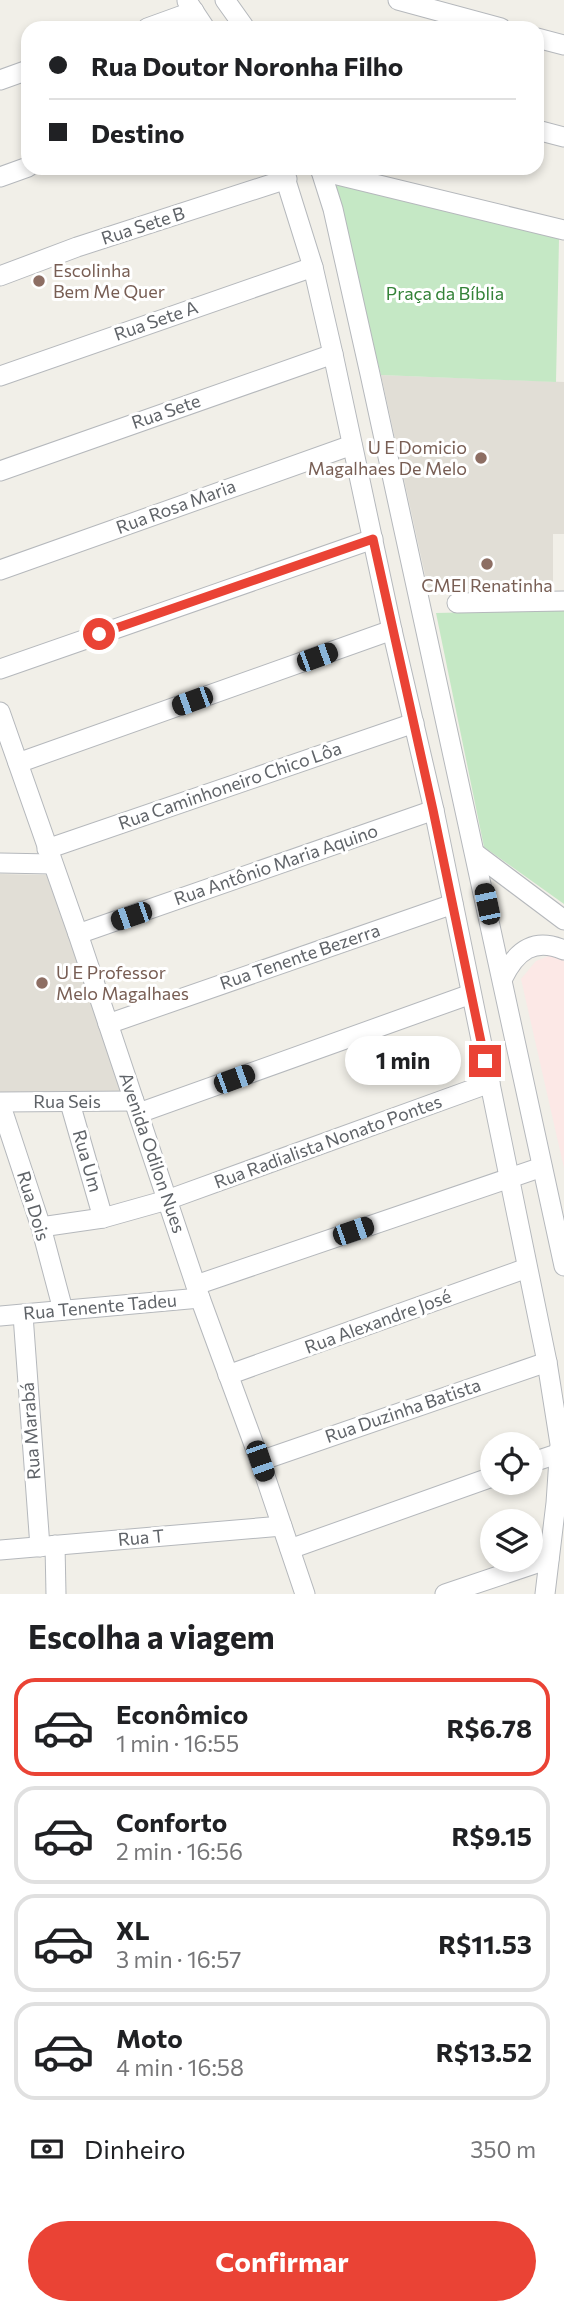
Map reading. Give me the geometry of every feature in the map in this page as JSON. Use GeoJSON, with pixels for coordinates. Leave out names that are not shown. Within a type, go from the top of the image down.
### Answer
{"type":"FeatureCollection","features":[{"type":"Feature","properties":{"kind":"street"},"geometry":{"type":"LineString","coordinates":[[225,0],[240,21]]}},
{"type":"Feature","properties":{"kind":"street"},"geometry":{"type":"LineString","coordinates":[[398,0],[475,21]]}},
{"type":"Feature","properties":{"kind":"street"},"geometry":{"type":"LineString","coordinates":[[169,21],[195,13]]}},
{"type":"Feature","properties":{"kind":"street"},"geometry":{"type":"LineString","coordinates":[[544,40],[564,45]]}},
{"type":"Feature","properties":{"kind":"street"},"geometry":{"type":"LineString","coordinates":[[0,80],[21,72]]}},
{"type":"Feature","properties":{"kind":"street"},"geometry":{"type":"LineString","coordinates":[[544,132],[564,137]]}},
{"type":"Feature","properties":{"kind":"street"},"geometry":{"type":"LineString","coordinates":[[0,177],[21,170]]}},
{"type":"Feature","properties":{"kind":"street","name":"Rua Sete B"},"geometry":{"type":"LineString","coordinates":[[0,276],[281,175]]}},
{"type":"Feature","properties":{"kind":"street"},"geometry":{"type":"LineString","coordinates":[[284,175],[313,267],[333,354],[453,904],[547,1362],[560,1452],[557,1561],[545,1594]]}},
{"type":"Feature","properties":{"kind":"street"},"geometry":{"type":"LineString","coordinates":[[321,175],[335,221],[476,854],[564,1266]]}},
{"type":"Feature","properties":{"kind":"street"},"geometry":{"type":"LineString","coordinates":[[340,175],[564,230]]}},
{"type":"Feature","properties":{"kind":"street","name":"Rua Sete A"},"geometry":{"type":"LineString","coordinates":[[0,376],[313,267]]}},
{"type":"Feature","properties":{"kind":"street","name":"Rua Sete"},"geometry":{"type":"LineString","coordinates":[[0,471],[333,354]]}},
{"type":"Feature","properties":{"kind":"street","name":"Rua Rosa Maria"},"geometry":{"type":"LineString","coordinates":[[0,570],[352,444]]}},
{"type":"Feature","properties":{"kind":"street"},"geometry":{"type":"LineString","coordinates":[[0,669],[373,539]]}},
{"type":"Feature","properties":{"kind":"street"},"geometry":{"type":"LineString","coordinates":[[383,585],[413,578]]}},
{"type":"Feature","properties":{"kind":"street"},"geometry":{"type":"LineString","coordinates":[[457,603],[564,601]]}},
{"type":"Feature","properties":{"kind":"street"},"geometry":{"type":"LineString","coordinates":[[18,763],[392,630]]}},
{"type":"Feature","properties":{"kind":"street","name":"Avenida Odilon Nues"},"geometry":{"type":"LineString","coordinates":[[0,712],[305,1594]]}},
{"type":"Feature","properties":{"kind":"street","name":"Rua Caminhoneiro Chico Lôa"},"geometry":{"type":"LineString","coordinates":[[50,857],[414,723]]}},
{"type":"Feature","properties":{"kind":"street","name":"Rua Antônio Maria Aquino"},"geometry":{"type":"LineString","coordinates":[[78,934],[433,810]]}},
{"type":"Feature","properties":{"kind":"street"},"geometry":{"type":"LineString","coordinates":[[476,854],[564,920]]}},
{"type":"Feature","properties":{"kind":"street"},"geometry":{"type":"LineString","coordinates":[[0,863],[50,857]]}},
{"type":"Feature","properties":{"kind":"street","name":"Rua Tenente Bezerra"},"geometry":{"type":"LineString","coordinates":[[108,1024],[453,904]]}},
{"type":"Feature","properties":{"kind":"street"},"geometry":{"type":"LineString","coordinates":[[503,978],[510,962],[532,946],[542,944],[564,950]]}},
{"type":"Feature","properties":{"kind":"street","name":"Rua Seis"},"geometry":{"type":"LineString","coordinates":[[0,1103],[136,1107],[471,994]]}},
{"type":"Feature","properties":{"kind":"street","name":"Rua Radialista Nonato Pontes"},"geometry":{"type":"LineString","coordinates":[[41,1227],[103,1218],[167,1200],[489,1083]]}},
{"type":"Feature","properties":{"kind":"street"},"geometry":{"type":"LineString","coordinates":[[496,1111],[528,1102]]}},
{"type":"Feature","properties":{"kind":"street","name":"Rua Dois"},"geometry":{"type":"LineString","coordinates":[[0,1103],[41,1227],[63,1310]]}},
{"type":"Feature","properties":{"kind":"street","name":"Rua Um"},"geometry":{"type":"LineString","coordinates":[[71,1103],[103,1218]]}},
{"type":"Feature","properties":{"kind":"street"},"geometry":{"type":"LineString","coordinates":[[198,1291],[542,1167]]}},
{"type":"Feature","properties":{"kind":"street","name":"Rua Alexandre José"},"geometry":{"type":"LineString","coordinates":[[228,1375],[527,1268]]}},
{"type":"Feature","properties":{"kind":"street","name":"Rua Tenente Tadeu"},"geometry":{"type":"LineString","coordinates":[[0,1316],[198,1291]]}},
{"type":"Feature","properties":{"kind":"street","name":"Rua Marabá"},"geometry":{"type":"LineString","coordinates":[[23,1315],[47,1546],[56,1594]]}},
{"type":"Feature","properties":{"kind":"street","name":"Rua Duzinha Batista"},"geometry":{"type":"LineString","coordinates":[[260,1461],[547,1362]]}},
{"type":"Feature","properties":{"kind":"street"},"geometry":{"type":"LineString","coordinates":[[543,1458],[560,1452]]}},
{"type":"Feature","properties":{"kind":"street"},"geometry":{"type":"LineString","coordinates":[[290,1549],[480,1481]]}},
{"type":"Feature","properties":{"kind":"street","name":"Rua T"},"geometry":{"type":"LineString","coordinates":[[0,1550],[282,1526]]}},
{"type":"Feature","properties":{"kind":"street"},"geometry":{"type":"LineString","coordinates":[[557,1561],[564,1578]]}},
{"type":"Feature","properties":{"kind":"street"},"geometry":{"type":"LineString","coordinates":[[445,1594],[557,1561]]}},
{"type":"Feature","properties":{"kind":"shaded area","name":"U E Domicio Magalhaes De Melo"},"geometry":{"type":"Polygon","coordinates":[[[381,375],[564,382],[564,534],[553,534],[553,594],[429,593],[381,375]]]}},
{"type":"Feature","properties":{"kind":"shaded area","name":"U E Professor Melo Magalhaes"},"geometry":{"type":"Polygon","coordinates":[[[0,874],[48,875],[121,1092],[0,1092],[0,874]]]}},
{"type":"Feature","properties":{"kind":"shaded area"},"geometry":{"type":"Polygon","coordinates":[[[554,954],[564,961],[564,1168],[521,979],[536,961],[554,954]]]}},
{"type":"Feature","properties":{"kind":"green space","name":"Praça da Bíblia"},"geometry":{"type":"Polygon","coordinates":[[[330,179],[559,239],[556,382],[381,375],[330,179]]]}},
{"type":"Feature","properties":{"kind":"green space"},"geometry":{"type":"Polygon","coordinates":[[[564,610],[564,904],[484,847],[436,613],[564,610]]]}},
{"type":"Feature","properties":{"kind":"place","name":"Escolinha Bem Me Quer"},"geometry":{"type":"Point","coordinates":[39,281]}},
{"type":"Feature","properties":{"kind":"place","name":"U E Domicio Magalhaes De Melo"},"geometry":{"type":"Point","coordinates":[481,458]}},
{"type":"Feature","properties":{"kind":"place","name":"CMEI Renatinha"},"geometry":{"type":"Point","coordinates":[487,564]}},
{"type":"Feature","properties":{"kind":"place","name":"U E Professor Melo Magalhaes"},"geometry":{"type":"Point","coordinates":[42,983]}},
{"type":"Feature","properties":{"kind":"route"},"geometry":{"type":"LineString","coordinates":[[99,634],[373,539],[485,1061]]}}]}
